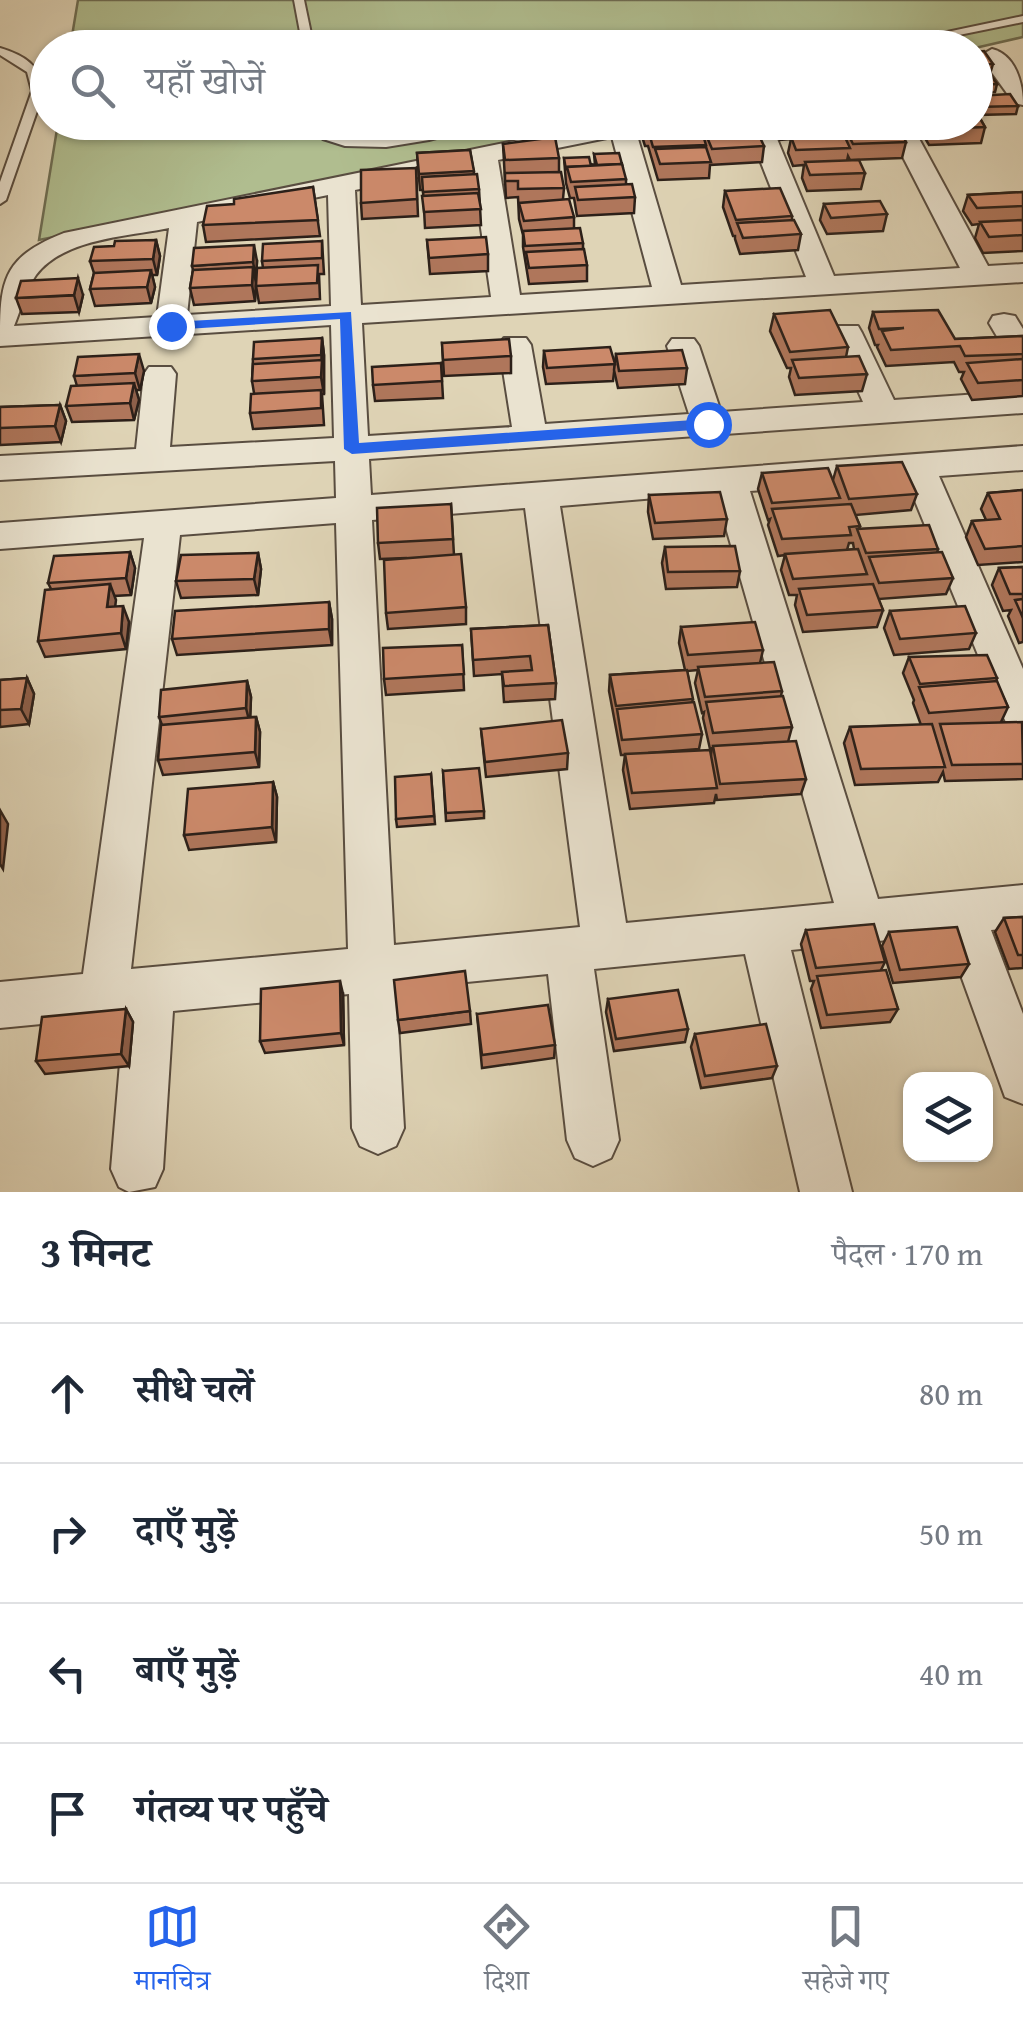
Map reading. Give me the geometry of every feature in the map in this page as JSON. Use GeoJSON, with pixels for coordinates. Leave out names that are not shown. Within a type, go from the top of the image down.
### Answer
{"type":"FeatureCollection","features":[{"type":"Feature","properties":{"kind":"street"},"geometry":{"type":"LineString","coordinates":[[993,56],[1023,49]]}},
{"type":"Feature","properties":{"kind":"street"},"geometry":{"type":"LineString","coordinates":[[993,67],[1023,98]]}},
{"type":"Feature","properties":{"kind":"street"},"geometry":{"type":"LineString","coordinates":[[0,324],[17,278],[51,246],[559,140]]}},
{"type":"Feature","properties":{"kind":"street"},"geometry":{"type":"LineString","coordinates":[[637,140],[669,296]]}},
{"type":"Feature","properties":{"kind":"street"},"geometry":{"type":"LineString","coordinates":[[764,140],[824,286]]}},
{"type":"Feature","properties":{"kind":"street"},"geometry":{"type":"LineString","coordinates":[[907,140],[979,276]]}},
{"type":"Feature","properties":{"kind":"street"},"geometry":{"type":"LineString","coordinates":[[484,155],[507,306]]}},
{"type":"Feature","properties":{"kind":"street"},"geometry":{"type":"LineString","coordinates":[[341,183],[378,1128]]}},
{"type":"Feature","properties":{"kind":"street"},"geometry":{"type":"LineString","coordinates":[[171,326],[184,218]]}},
{"type":"Feature","properties":{"kind":"street"},"geometry":{"type":"LineString","coordinates":[[0,336],[1023,273]]}},
{"type":"Feature","properties":{"kind":"street"},"geometry":{"type":"LineString","coordinates":[[1004,323],[1023,355]]}},
{"type":"Feature","properties":{"kind":"street"},"geometry":{"type":"LineString","coordinates":[[848,333],[883,412]]}},
{"type":"Feature","properties":{"kind":"street"},"geometry":{"type":"LineString","coordinates":[[515,344],[530,436]]}},
{"type":"Feature","properties":{"kind":"street"},"geometry":{"type":"LineString","coordinates":[[682,346],[708,424]]}},
{"type":"Feature","properties":{"kind":"street"},"geometry":{"type":"LineString","coordinates":[[152,460],[160,374]]}},
{"type":"Feature","properties":{"kind":"street"},"geometry":{"type":"LineString","coordinates":[[0,468],[352,449],[1023,402]]}},
{"type":"Feature","properties":{"kind":"street"},"geometry":{"type":"LineString","coordinates":[[0,536],[1023,458]]}},
{"type":"Feature","properties":{"kind":"street"},"geometry":{"type":"LineString","coordinates":[[918,465],[1023,716]]}},
{"type":"Feature","properties":{"kind":"street"},"geometry":{"type":"LineString","coordinates":[[729,480],[862,921]]}},
{"type":"Feature","properties":{"kind":"street"},"geometry":{"type":"LineString","coordinates":[[541,494],[588,948],[593,1140]]}},
{"type":"Feature","properties":{"kind":"street"},"geometry":{"type":"LineString","coordinates":[[137,1169],[127,994],[164,524]]}},
{"type":"Feature","properties":{"kind":"street"},"geometry":{"type":"LineString","coordinates":[[0,1005],[1023,906]]}},
{"type":"Feature","properties":{"kind":"street"},"geometry":{"type":"LineString","coordinates":[[961,912],[1023,1079]]}},
{"type":"Feature","properties":{"kind":"street"},"geometry":{"type":"LineString","coordinates":[[763,932],[826,1192]]}},
{"type":"Feature","properties":{"kind":"lane"},"geometry":{"type":"LineString","coordinates":[[299,0],[305,30]]}},
{"type":"Feature","properties":{"kind":"lane"},"geometry":{"type":"LineString","coordinates":[[967,30],[1023,19]]}},
{"type":"Feature","properties":{"kind":"lane"},"geometry":{"type":"LineString","coordinates":[[0,51],[30,66]]}},
{"type":"Feature","properties":{"kind":"lane"},"geometry":{"type":"LineString","coordinates":[[0,200],[30,114]]}},
{"type":"Feature","properties":{"kind":"lane"},"geometry":{"type":"LineString","coordinates":[[337,140],[348,145],[401,140]]}},
{"type":"Feature","properties":{"kind":"green space"},"geometry":{"type":"Polygon","coordinates":[[[78,0],[1023,0],[1023,37],[993,44],[993,30],[73,30],[78,0]]]}},
{"type":"Feature","properties":{"kind":"green space"},"geometry":{"type":"Polygon","coordinates":[[[55,140],[531,140],[39,240],[55,140]]]}},
{"type":"Feature","properties":{"kind":"building"},"geometry":{"type":"Polygon","coordinates":[[[1010,94],[1018,106],[993,107],[993,95],[1010,94]]]}},
{"type":"Feature","properties":{"kind":"building"},"geometry":{"type":"Polygon","coordinates":[[[556,140],[559,158],[505,160],[503,144],[556,140]]]}},
{"type":"Feature","properties":{"kind":"building"},"geometry":{"type":"Polygon","coordinates":[[[651,140],[704,140],[706,145],[653,147],[651,140]]]}},
{"type":"Feature","properties":{"kind":"building"},"geometry":{"type":"Polygon","coordinates":[[[708,140],[761,140],[764,146],[712,149],[708,140]]]}},
{"type":"Feature","properties":{"kind":"building"},"geometry":{"type":"Polygon","coordinates":[[[792,140],[846,140],[850,148],[796,150],[792,140]]]}},
{"type":"Feature","properties":{"kind":"building"},"geometry":{"type":"Polygon","coordinates":[[[851,140],[906,142],[853,144],[851,140]]]}},
{"type":"Feature","properties":{"kind":"building"},"geometry":{"type":"Polygon","coordinates":[[[706,147],[711,162],[660,164],[655,149],[706,147]]]}},
{"type":"Feature","properties":{"kind":"building"},"geometry":{"type":"Polygon","coordinates":[[[470,150],[474,171],[419,174],[417,153],[470,150]]]}},
{"type":"Feature","properties":{"kind":"building"},"geometry":{"type":"Polygon","coordinates":[[[619,153],[622,164],[597,165],[594,154],[619,153]]]}},
{"type":"Feature","properties":{"kind":"building"},"geometry":{"type":"Polygon","coordinates":[[[589,157],[591,166],[566,170],[564,158],[589,157]]]}},
{"type":"Feature","properties":{"kind":"building"},"geometry":{"type":"Polygon","coordinates":[[[859,160],[865,173],[810,175],[805,162],[859,160]]]}},
{"type":"Feature","properties":{"kind":"building"},"geometry":{"type":"Polygon","coordinates":[[[622,164],[626,179],[571,182],[567,167],[622,164]]]}},
{"type":"Feature","properties":{"kind":"building"},"geometry":{"type":"Polygon","coordinates":[[[416,168],[417,199],[361,203],[361,170],[416,168]]]}},
{"type":"Feature","properties":{"kind":"building"},"geometry":{"type":"Polygon","coordinates":[[[561,172],[564,188],[518,189],[518,181],[505,181],[505,173],[561,172]]]}},
{"type":"Feature","properties":{"kind":"building"},"geometry":{"type":"Polygon","coordinates":[[[477,174],[479,189],[423,192],[422,177],[477,174]]]}},
{"type":"Feature","properties":{"kind":"building"},"geometry":{"type":"Polygon","coordinates":[[[632,184],[635,197],[578,200],[575,187],[632,184]]]}},
{"type":"Feature","properties":{"kind":"building"},"geometry":{"type":"Polygon","coordinates":[[[313,187],[318,220],[203,225],[207,206],[313,187]]]}},
{"type":"Feature","properties":{"kind":"building"},"geometry":{"type":"Polygon","coordinates":[[[780,188],[792,216],[736,220],[725,191],[780,188]]]}},
{"type":"Feature","properties":{"kind":"building"},"geometry":{"type":"Polygon","coordinates":[[[1023,192],[1023,206],[977,208],[968,195],[1023,192]]]}},
{"type":"Feature","properties":{"kind":"building"},"geometry":{"type":"Polygon","coordinates":[[[478,193],[481,209],[424,212],[422,196],[478,193]]]}},
{"type":"Feature","properties":{"kind":"building"},"geometry":{"type":"Polygon","coordinates":[[[569,199],[574,217],[524,221],[519,203],[569,199]]]}},
{"type":"Feature","properties":{"kind":"building"},"geometry":{"type":"Polygon","coordinates":[[[880,201],[887,214],[831,218],[824,204],[880,201]]]}},
{"type":"Feature","properties":{"kind":"building"},"geometry":{"type":"Polygon","coordinates":[[[794,220],[801,234],[743,238],[737,223],[794,220]]]}},
{"type":"Feature","properties":{"kind":"building"},"geometry":{"type":"Polygon","coordinates":[[[1023,220],[1023,235],[989,237],[980,222],[1023,220]]]}},
{"type":"Feature","properties":{"kind":"building"},"geometry":{"type":"Polygon","coordinates":[[[580,228],[583,243],[525,246],[523,231],[580,228]]]}},
{"type":"Feature","properties":{"kind":"building"},"geometry":{"type":"Polygon","coordinates":[[[486,237],[488,254],[429,258],[427,240],[486,237]]]}},
{"type":"Feature","properties":{"kind":"building"},"geometry":{"type":"Polygon","coordinates":[[[156,240],[153,259],[90,261],[94,247],[114,246],[115,241],[156,240]]]}},
{"type":"Feature","properties":{"kind":"building"},"geometry":{"type":"Polygon","coordinates":[[[322,241],[322,258],[262,261],[263,244],[322,241]]]}},
{"type":"Feature","properties":{"kind":"building"},"geometry":{"type":"Polygon","coordinates":[[[254,245],[253,262],[192,266],[194,248],[254,245]]]}},
{"type":"Feature","properties":{"kind":"building"},"geometry":{"type":"Polygon","coordinates":[[[584,249],[587,265],[529,268],[526,252],[584,249]]]}},
{"type":"Feature","properties":{"kind":"building"},"geometry":{"type":"Polygon","coordinates":[[[318,265],[317,283],[256,286],[257,268],[318,265]]]}},
{"type":"Feature","properties":{"kind":"building"},"geometry":{"type":"Polygon","coordinates":[[[253,267],[252,285],[190,288],[193,270],[253,267]]]}},
{"type":"Feature","properties":{"kind":"building"},"geometry":{"type":"Polygon","coordinates":[[[151,270],[147,287],[90,289],[94,273],[151,270]]]}},
{"type":"Feature","properties":{"kind":"building"},"geometry":{"type":"Polygon","coordinates":[[[78,278],[74,295],[16,298],[21,281],[78,278]]]}},
{"type":"Feature","properties":{"kind":"building"},"geometry":{"type":"Polygon","coordinates":[[[830,310],[848,347],[790,352],[774,314],[830,310]]]}},
{"type":"Feature","properties":{"kind":"building"},"geometry":{"type":"Polygon","coordinates":[[[938,310],[955,339],[1023,336],[1023,354],[965,356],[960,346],[891,350],[882,331],[904,328],[879,329],[873,312],[938,310]]]}},
{"type":"Feature","properties":{"kind":"building"},"geometry":{"type":"Polygon","coordinates":[[[322,338],[321,355],[253,359],[254,342],[322,338]]]}},
{"type":"Feature","properties":{"kind":"building"},"geometry":{"type":"Polygon","coordinates":[[[509,339],[511,356],[443,360],[442,343],[509,339]]]}},
{"type":"Feature","properties":{"kind":"building"},"geometry":{"type":"Polygon","coordinates":[[[610,347],[615,364],[547,368],[544,351],[610,347]]]}},
{"type":"Feature","properties":{"kind":"building"},"geometry":{"type":"Polygon","coordinates":[[[682,350],[687,368],[619,371],[616,354],[682,350]]]}},
{"type":"Feature","properties":{"kind":"building"},"geometry":{"type":"Polygon","coordinates":[[[139,354],[135,373],[74,376],[78,357],[139,354]]]}},
{"type":"Feature","properties":{"kind":"building"},"geometry":{"type":"Polygon","coordinates":[[[859,356],[867,374],[799,378],[792,360],[859,356]]]}},
{"type":"Feature","properties":{"kind":"building"},"geometry":{"type":"Polygon","coordinates":[[[1023,359],[1023,380],[978,383],[967,363],[1023,359]]]}},
{"type":"Feature","properties":{"kind":"building"},"geometry":{"type":"Polygon","coordinates":[[[322,360],[321,377],[252,381],[253,364],[322,360]]]}},
{"type":"Feature","properties":{"kind":"building"},"geometry":{"type":"Polygon","coordinates":[[[441,363],[442,381],[373,385],[372,367],[441,363]]]}},
{"type":"Feature","properties":{"kind":"building"},"geometry":{"type":"Polygon","coordinates":[[[134,383],[130,403],[66,406],[71,386],[134,383]]]}},
{"type":"Feature","properties":{"kind":"building"},"geometry":{"type":"Polygon","coordinates":[[[321,390],[321,408],[250,413],[251,394],[321,390]]]}},
{"type":"Feature","properties":{"kind":"building"},"geometry":{"type":"Polygon","coordinates":[[[60,405],[55,426],[0,428],[0,407],[60,405]]]}},
{"type":"Feature","properties":{"kind":"building"},"geometry":{"type":"Polygon","coordinates":[[[902,462],[917,494],[849,499],[837,466],[902,462]]]}},
{"type":"Feature","properties":{"kind":"building"},"geometry":{"type":"Polygon","coordinates":[[[828,468],[840,498],[772,503],[762,473],[828,468]]]}},
{"type":"Feature","properties":{"kind":"building"},"geometry":{"type":"Polygon","coordinates":[[[1023,490],[1023,546],[985,549],[972,521],[1000,519],[988,493],[1023,490]]]}},
{"type":"Feature","properties":{"kind":"building"},"geometry":{"type":"Polygon","coordinates":[[[720,492],[727,519],[655,523],[649,495],[720,492]]]}},
{"type":"Feature","properties":{"kind":"building"},"geometry":{"type":"Polygon","coordinates":[[[451,504],[453,539],[378,543],[377,508],[451,504]]]}},
{"type":"Feature","properties":{"kind":"building"},"geometry":{"type":"Polygon","coordinates":[[[851,504],[860,526],[849,527],[851,535],[782,539],[772,509],[851,504]]]}},
{"type":"Feature","properties":{"kind":"building"},"geometry":{"type":"Polygon","coordinates":[[[929,525],[938,549],[866,553],[857,529],[929,525]]]}},
{"type":"Feature","properties":{"kind":"building"},"geometry":{"type":"Polygon","coordinates":[[[735,546],[740,571],[668,572],[665,547],[735,546]]]}},
{"type":"Feature","properties":{"kind":"building"},"geometry":{"type":"Polygon","coordinates":[[[858,549],[867,574],[793,579],[785,554],[858,549]]]}},
{"type":"Feature","properties":{"kind":"building"},"geometry":{"type":"Polygon","coordinates":[[[130,552],[126,578],[48,583],[54,556],[130,552]]]}},
{"type":"Feature","properties":{"kind":"building"},"geometry":{"type":"Polygon","coordinates":[[[942,552],[953,578],[879,583],[869,557],[942,552]]]}},
{"type":"Feature","properties":{"kind":"building"},"geometry":{"type":"Polygon","coordinates":[[[258,553],[254,579],[176,581],[181,555],[258,553]]]}},
{"type":"Feature","properties":{"kind":"building"},"geometry":{"type":"Polygon","coordinates":[[[461,554],[466,607],[386,613],[384,560],[461,554]]]}},
{"type":"Feature","properties":{"kind":"building"},"geometry":{"type":"Polygon","coordinates":[[[1023,567],[1023,594],[1010,594],[999,568],[1023,567]]]}},
{"type":"Feature","properties":{"kind":"building"},"geometry":{"type":"Polygon","coordinates":[[[110,584],[107,607],[123,606],[121,633],[38,641],[45,590],[110,584]]]}},
{"type":"Feature","properties":{"kind":"building"},"geometry":{"type":"Polygon","coordinates":[[[873,584],[883,610],[807,615],[799,589],[873,584]]]}},
{"type":"Feature","properties":{"kind":"building"},"geometry":{"type":"Polygon","coordinates":[[[1023,599],[1023,618],[1015,600],[1023,599]]]}},
{"type":"Feature","properties":{"kind":"building"},"geometry":{"type":"Polygon","coordinates":[[[329,602],[329,629],[172,639],[175,611],[329,602]]]}},
{"type":"Feature","properties":{"kind":"building"},"geometry":{"type":"Polygon","coordinates":[[[965,606],[976,633],[900,639],[890,611],[965,606]]]}},
{"type":"Feature","properties":{"kind":"building"},"geometry":{"type":"Polygon","coordinates":[[[755,622],[763,650],[688,655],[681,627],[755,622]]]}},
{"type":"Feature","properties":{"kind":"building"},"geometry":{"type":"Polygon","coordinates":[[[548,625],[556,683],[504,686],[502,672],[532,670],[530,656],[473,660],[471,629],[548,625]]]}},
{"type":"Feature","properties":{"kind":"building"},"geometry":{"type":"Polygon","coordinates":[[[462,645],[464,674],[384,679],[383,648],[462,645]]]}},
{"type":"Feature","properties":{"kind":"building"},"geometry":{"type":"Polygon","coordinates":[[[987,655],[997,678],[920,684],[909,657],[987,655]]]}},
{"type":"Feature","properties":{"kind":"building"},"geometry":{"type":"Polygon","coordinates":[[[774,662],[782,691],[705,697],[698,667],[774,662]]]}},
{"type":"Feature","properties":{"kind":"building"},"geometry":{"type":"Polygon","coordinates":[[[687,670],[693,699],[616,706],[610,675],[687,670]]]}},
{"type":"Feature","properties":{"kind":"building"},"geometry":{"type":"Polygon","coordinates":[[[27,678],[21,709],[0,710],[0,680],[27,678]]]}},
{"type":"Feature","properties":{"kind":"building"},"geometry":{"type":"Polygon","coordinates":[[[247,681],[246,708],[159,717],[161,690],[247,681]]]}},
{"type":"Feature","properties":{"kind":"building"},"geometry":{"type":"Polygon","coordinates":[[[997,681],[1008,707],[929,713],[919,687],[997,681]]]}},
{"type":"Feature","properties":{"kind":"building"},"geometry":{"type":"Polygon","coordinates":[[[783,696],[792,727],[713,733],[706,702],[783,696]]]}},
{"type":"Feature","properties":{"kind":"building"},"geometry":{"type":"Polygon","coordinates":[[[694,702],[702,734],[622,740],[617,709],[694,702]]]}},
{"type":"Feature","properties":{"kind":"building"},"geometry":{"type":"Polygon","coordinates":[[[256,717],[255,752],[158,760],[161,725],[256,717]]]}},
{"type":"Feature","properties":{"kind":"building"},"geometry":{"type":"Polygon","coordinates":[[[562,720],[568,753],[485,762],[481,729],[562,720]]]}},
{"type":"Feature","properties":{"kind":"building"},"geometry":{"type":"Polygon","coordinates":[[[1022,722],[1023,764],[952,765],[940,724],[1022,722]]]}},
{"type":"Feature","properties":{"kind":"building"},"geometry":{"type":"Polygon","coordinates":[[[932,724],[945,767],[861,769],[850,727],[932,724]]]}},
{"type":"Feature","properties":{"kind":"building"},"geometry":{"type":"Polygon","coordinates":[[[796,741],[806,779],[720,784],[713,746],[796,741]]]}},
{"type":"Feature","properties":{"kind":"building"},"geometry":{"type":"Polygon","coordinates":[[[710,750],[717,788],[632,793],[625,754],[710,750]]]}},
{"type":"Feature","properties":{"kind":"building"},"geometry":{"type":"Polygon","coordinates":[[[479,768],[484,811],[446,813],[443,771],[479,768]]]}},
{"type":"Feature","properties":{"kind":"building"},"geometry":{"type":"Polygon","coordinates":[[[431,774],[434,816],[396,819],[395,777],[431,774]]]}},
{"type":"Feature","properties":{"kind":"building"},"geometry":{"type":"Polygon","coordinates":[[[273,782],[272,827],[184,835],[188,789],[273,782]]]}},
{"type":"Feature","properties":{"kind":"building"},"geometry":{"type":"Polygon","coordinates":[[[1023,917],[1023,955],[1018,955],[1004,918],[1023,917]]]}},
{"type":"Feature","properties":{"kind":"building"},"geometry":{"type":"Polygon","coordinates":[[[874,924],[885,962],[816,968],[806,930],[874,924]]]}},
{"type":"Feature","properties":{"kind":"building"},"geometry":{"type":"Polygon","coordinates":[[[957,927],[969,964],[900,970],[889,932],[957,927]]]}},
{"type":"Feature","properties":{"kind":"building"},"geometry":{"type":"Polygon","coordinates":[[[886,970],[898,1009],[827,1015],[817,976],[886,970]]]}},
{"type":"Feature","properties":{"kind":"building"},"geometry":{"type":"Polygon","coordinates":[[[465,971],[470,1011],[398,1020],[394,980],[465,971]]]}},
{"type":"Feature","properties":{"kind":"building"},"geometry":{"type":"Polygon","coordinates":[[[340,981],[341,1033],[260,1041],[261,989],[340,981]]]}},
{"type":"Feature","properties":{"kind":"building"},"geometry":{"type":"Polygon","coordinates":[[[678,990],[688,1029],[616,1039],[608,999],[678,990]]]}},
{"type":"Feature","properties":{"kind":"building"},"geometry":{"type":"Polygon","coordinates":[[[548,1005],[555,1045],[482,1055],[477,1014],[548,1005]]]}},
{"type":"Feature","properties":{"kind":"building"},"geometry":{"type":"Polygon","coordinates":[[[126,1009],[121,1054],[36,1061],[42,1017],[126,1009]]]}},
{"type":"Feature","properties":{"kind":"building"},"geometry":{"type":"Polygon","coordinates":[[[766,1024],[777,1066],[705,1076],[695,1034],[766,1024]]]}},
{"type":"Feature","properties":{"kind":"route"},"geometry":{"type":"LineString","coordinates":[[171,326],[347,314],[352,449],[708,424]]}}]}
